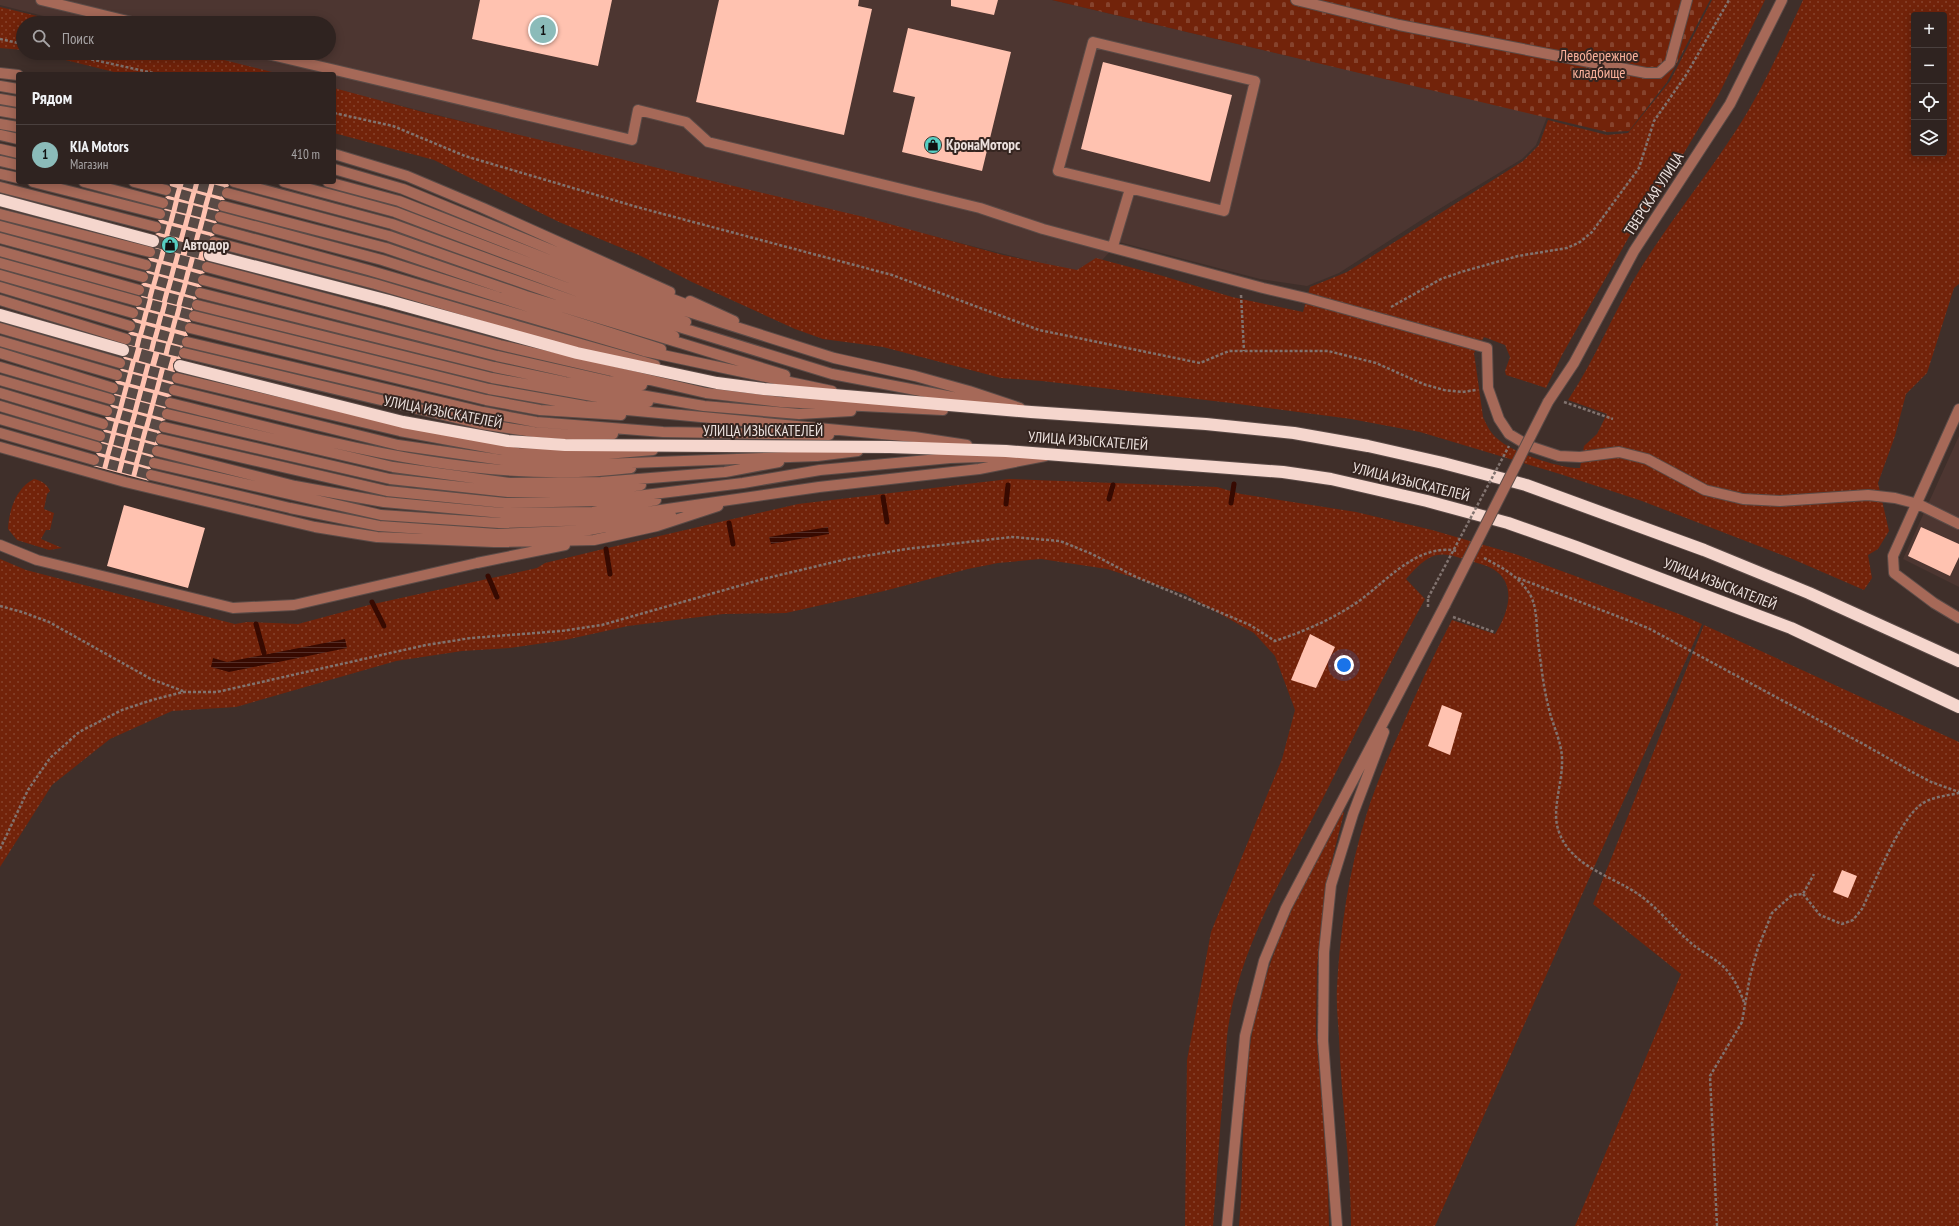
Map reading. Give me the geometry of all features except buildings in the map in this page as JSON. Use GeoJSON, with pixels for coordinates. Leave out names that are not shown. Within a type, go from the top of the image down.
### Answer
{"type":"FeatureCollection","features":[{"type":"Feature","properties":{"kind":"highway"},"geometry":{"type":"LineString","coordinates":[[0,200],[151,246]]}},
{"type":"Feature","properties":{"kind":"highway","name":"УЛИЦА ИЗЫСКАТЕЛЕЙ"},"geometry":{"type":"LineString","coordinates":[[208,261],[389,301],[577,353],[717,383],[764,389],[1031,412],[1206,424],[1294,433],[1391,451],[1485,474],[1533,488],[1704,550],[1809,593],[1959,661]]}},
{"type":"Feature","properties":{"kind":"highway"},"geometry":{"type":"LineString","coordinates":[[0,315],[125,344]]}},
{"type":"Feature","properties":{"kind":"highway","name":"УЛИЦА ИЗЫСКАТЕЛЕЙ"},"geometry":{"type":"LineString","coordinates":[[180,366],[396,420],[478,437],[565,445],[890,447],[1006,451],[1283,472],[1331,479],[1398,494],[1508,523],[1654,575],[1792,628],[1959,707]]}},
{"type":"Feature","properties":{"kind":"street"},"geometry":{"type":"LineString","coordinates":[[41,0],[107,16]]}},
{"type":"Feature","properties":{"kind":"street"},"geometry":{"type":"LineString","coordinates":[[1298,0],[1399,25],[1646,73],[1659,73],[1670,63],[1687,0]]}},
{"type":"Feature","properties":{"kind":"street","name":"ТВЕРСКАЯ УЛИЦА"},"geometry":{"type":"LineString","coordinates":[[1445,605],[1548,402],[1574,363],[1634,251],[1730,104],[1761,45],[1782,0]]}},
{"type":"Feature","properties":{"kind":"street"},"geometry":{"type":"LineString","coordinates":[[1093,42],[1255,81],[1224,211],[1130,189],[1058,171],[1093,42]]}},
{"type":"Feature","properties":{"kind":"street"},"geometry":{"type":"LineString","coordinates":[[292,60],[632,140],[638,110],[686,122],[708,142],[980,208],[1042,228],[1113,246],[1240,282],[1306,298],[1486,348],[1488,388],[1499,419],[1509,434],[1528,446],[1558,456],[1580,457],[1619,452],[1647,459],[1705,490],[1742,499],[1780,500],[1868,495],[1895,498],[1918,504],[1959,524]]}},
{"type":"Feature","properties":{"kind":"street"},"geometry":{"type":"LineString","coordinates":[[0,73],[16,75]]}},
{"type":"Feature","properties":{"kind":"street"},"geometry":{"type":"LineString","coordinates":[[0,86],[16,89]]}},
{"type":"Feature","properties":{"kind":"street"},"geometry":{"type":"LineString","coordinates":[[0,99],[16,102]]}},
{"type":"Feature","properties":{"kind":"street"},"geometry":{"type":"LineString","coordinates":[[0,111],[16,114]]}},
{"type":"Feature","properties":{"kind":"street"},"geometry":{"type":"LineString","coordinates":[[0,124],[16,127]]}},
{"type":"Feature","properties":{"kind":"street"},"geometry":{"type":"LineString","coordinates":[[0,135],[16,139]]}},
{"type":"Feature","properties":{"kind":"street"},"geometry":{"type":"LineString","coordinates":[[0,149],[16,153]]}},
{"type":"Feature","properties":{"kind":"street"},"geometry":{"type":"LineString","coordinates":[[336,155],[407,176],[483,208],[735,321],[806,350]]}},
{"type":"Feature","properties":{"kind":"street"},"geometry":{"type":"LineString","coordinates":[[0,161],[16,165]]}},
{"type":"Feature","properties":{"kind":"street"},"geometry":{"type":"LineString","coordinates":[[336,170],[403,189],[659,294],[735,321]]}},
{"type":"Feature","properties":{"kind":"street"},"geometry":{"type":"LineString","coordinates":[[0,174],[16,178]]}},
{"type":"Feature","properties":{"kind":"street"},"geometry":{"type":"LineString","coordinates":[[40,184],[160,214]]}},
{"type":"Feature","properties":{"kind":"street"},"geometry":{"type":"LineString","coordinates":[[92,184],[163,203]]}},
{"type":"Feature","properties":{"kind":"street"},"geometry":{"type":"LineString","coordinates":[[142,184],[166,190]]}},
{"type":"Feature","properties":{"kind":"street"},"geometry":{"type":"LineString","coordinates":[[242,184],[392,224],[653,319],[801,364],[862,381],[1031,412]]}},
{"type":"Feature","properties":{"kind":"street"},"geometry":{"type":"LineString","coordinates":[[291,184],[395,212],[801,364]]}},
{"type":"Feature","properties":{"kind":"street"},"geometry":{"type":"LineString","coordinates":[[335,184],[399,201],[657,302],[806,350],[834,358],[915,376],[962,389],[1031,412]]}},
{"type":"Feature","properties":{"kind":"street"},"geometry":{"type":"LineString","coordinates":[[0,187],[156,227]]}},
{"type":"Feature","properties":{"kind":"street"},"geometry":{"type":"LineString","coordinates":[[1113,246],[1130,189]]}},
{"type":"Feature","properties":{"kind":"street"},"geometry":{"type":"LineString","coordinates":[[227,193],[389,236],[651,327],[742,361]]}},
{"type":"Feature","properties":{"kind":"street"},"geometry":{"type":"LineString","coordinates":[[223,206],[386,248],[526,296],[742,361],[844,396]]}},
{"type":"Feature","properties":{"kind":"street"},"geometry":{"type":"LineString","coordinates":[[0,214],[151,246]]}},
{"type":"Feature","properties":{"kind":"street"},"geometry":{"type":"LineString","coordinates":[[220,217],[382,260],[728,370]]}},
{"type":"Feature","properties":{"kind":"street"},"geometry":{"type":"LineString","coordinates":[[0,226],[146,265]]}},
{"type":"Feature","properties":{"kind":"street"},"geometry":{"type":"LineString","coordinates":[[217,229],[368,270],[644,351],[728,370],[830,390]]}},
{"type":"Feature","properties":{"kind":"street"},"geometry":{"type":"LineString","coordinates":[[0,238],[143,277]]}},
{"type":"Feature","properties":{"kind":"street"},"geometry":{"type":"LineString","coordinates":[[214,242],[375,284],[717,383]]}},
{"type":"Feature","properties":{"kind":"street"},"geometry":{"type":"LineString","coordinates":[[0,251],[139,290]]}},
{"type":"Feature","properties":{"kind":"street"},"geometry":{"type":"LineString","coordinates":[[208,261],[500,345],[706,393]]}},
{"type":"Feature","properties":{"kind":"street"},"geometry":{"type":"LineString","coordinates":[[0,263],[136,301]]}},
{"type":"Feature","properties":{"kind":"street"},"geometry":{"type":"LineString","coordinates":[[0,275],[133,313]]}},
{"type":"Feature","properties":{"kind":"street"},"geometry":{"type":"LineString","coordinates":[[203,280],[497,356],[608,381],[781,402],[915,409],[1031,412]]}},
{"type":"Feature","properties":{"kind":"street"},"geometry":{"type":"LineString","coordinates":[[0,287],[130,326]]}},
{"type":"Feature","properties":{"kind":"street"},"geometry":{"type":"LineString","coordinates":[[200,293],[494,367],[565,382],[704,406]]}},
{"type":"Feature","properties":{"kind":"street"},"geometry":{"type":"LineString","coordinates":[[0,300],[125,344]]}},
{"type":"Feature","properties":{"kind":"street"},"geometry":{"type":"LineString","coordinates":[[196,305],[492,378],[609,399],[799,414],[915,409]]}},
{"type":"Feature","properties":{"kind":"street"},"geometry":{"type":"LineString","coordinates":[[194,316],[489,389],[585,406],[914,437],[1006,451]]}},
{"type":"Feature","properties":{"kind":"street"},"geometry":{"type":"LineString","coordinates":[[0,328],[120,363]]}},
{"type":"Feature","properties":{"kind":"street"},"geometry":{"type":"LineString","coordinates":[[190,328],[486,400],[540,410],[598,415],[701,418]]}},
{"type":"Feature","properties":{"kind":"street"},"geometry":{"type":"LineString","coordinates":[[0,341],[117,375]]}},
{"type":"Feature","properties":{"kind":"street"},"geometry":{"type":"LineString","coordinates":[[187,342],[483,412],[536,422],[663,432]]}},
{"type":"Feature","properties":{"kind":"street"},"geometry":{"type":"LineString","coordinates":[[0,353],[113,388]]}},
{"type":"Feature","properties":{"kind":"street"},"geometry":{"type":"LineString","coordinates":[[184,353],[480,424],[534,432],[573,435],[663,432],[914,437]]}},
{"type":"Feature","properties":{"kind":"street"},"geometry":{"type":"LineString","coordinates":[[0,367],[110,399]]}},
{"type":"Feature","properties":{"kind":"street"},"geometry":{"type":"LineString","coordinates":[[177,378],[400,431],[518,453],[606,454],[701,447]]}},
{"type":"Feature","properties":{"kind":"street"},"geometry":{"type":"LineString","coordinates":[[0,380],[107,412]]}},
{"type":"Feature","properties":{"kind":"street"},"geometry":{"type":"LineString","coordinates":[[174,390],[398,445],[516,462],[604,464],[817,456]]}},
{"type":"Feature","properties":{"kind":"street"},"geometry":{"type":"LineString","coordinates":[[0,393],[103,424]]}},
{"type":"Feature","properties":{"kind":"street"},"geometry":{"type":"LineString","coordinates":[[170,403],[395,457],[514,471],[601,472],[708,459]]}},
{"type":"Feature","properties":{"kind":"street"},"geometry":{"type":"LineString","coordinates":[[0,406],[100,436]]}},
{"type":"Feature","properties":{"kind":"street"},"geometry":{"type":"LineString","coordinates":[[1959,409],[1918,504],[1893,556],[1894,573],[1934,603],[1959,618]]}},
{"type":"Feature","properties":{"kind":"street"},"geometry":{"type":"LineString","coordinates":[[167,414],[393,467],[510,482],[601,482],[725,472]]}},
{"type":"Feature","properties":{"kind":"street"},"geometry":{"type":"LineString","coordinates":[[0,419],[97,447]]}},
{"type":"Feature","properties":{"kind":"street"},"geometry":{"type":"LineString","coordinates":[[164,426],[301,460],[390,479],[508,492],[597,492],[817,456],[890,447]]}},
{"type":"Feature","properties":{"kind":"street"},"geometry":{"type":"LineString","coordinates":[[0,433],[94,460]]}},
{"type":"Feature","properties":{"kind":"street"},"geometry":{"type":"LineString","coordinates":[[161,439],[387,491],[505,503],[596,501],[743,483]]}},
{"type":"Feature","properties":{"kind":"street"},"geometry":{"type":"LineString","coordinates":[[0,447],[140,485],[300,523],[377,537],[494,542],[594,540]]}},
{"type":"Feature","properties":{"kind":"street"},"geometry":{"type":"LineString","coordinates":[[157,452],[295,486],[384,502],[502,513],[593,512],[743,483],[820,470],[950,458],[1052,455]]}},
{"type":"Feature","properties":{"kind":"street"},"geometry":{"type":"LineString","coordinates":[[154,463],[381,515],[499,523],[591,520],[819,487],[979,469],[1052,455]]}},
{"type":"Feature","properties":{"kind":"street"},"geometry":{"type":"LineString","coordinates":[[151,476],[290,508],[378,526],[497,534],[589,530],[724,505]]}},
{"type":"Feature","properties":{"kind":"street"},"geometry":{"type":"LineString","coordinates":[[0,545],[37,560],[234,608],[294,605],[477,563],[657,526],[762,495]]}},
{"type":"Feature","properties":{"kind":"street"},"geometry":{"type":"LineString","coordinates":[[1227,1226],[1245,1036],[1252,1002],[1264,961],[1286,908],[1445,605]]}},
{"type":"Feature","properties":{"kind":"street"},"geometry":{"type":"LineString","coordinates":[[1337,1226],[1323,1041],[1324,952],[1332,885],[1353,814],[1380,740],[1445,605]]}},
{"type":"Feature","properties":{"kind":"path"},"geometry":{"type":"LineString","coordinates":[[1378,318],[1397,302],[1441,279],[1487,264],[1567,248],[1580,242],[1592,232],[1638,168],[1654,121],[1686,75],[1729,0]]}},
{"type":"Feature","properties":{"kind":"path"},"geometry":{"type":"LineString","coordinates":[[0,39],[16,42]]}},
{"type":"Feature","properties":{"kind":"path"},"geometry":{"type":"LineString","coordinates":[[94,60],[149,72]]}},
{"type":"Feature","properties":{"kind":"path"},"geometry":{"type":"LineString","coordinates":[[336,113],[393,126],[464,156],[637,207],[892,275],[1039,330],[1200,363],[1229,351],[1328,351],[1376,363],[1423,384],[1444,390],[1462,392],[1488,388]]}},
{"type":"Feature","properties":{"kind":"path"},"geometry":{"type":"LineString","coordinates":[[1240,282],[1244,351]]}},
{"type":"Feature","properties":{"kind":"path"},"geometry":{"type":"LineString","coordinates":[[1564,402],[1613,419]]}},
{"type":"Feature","properties":{"kind":"path"},"geometry":{"type":"LineString","coordinates":[[1428,598],[1510,443]]}},
{"type":"Feature","properties":{"kind":"path"},"geometry":{"type":"LineString","coordinates":[[0,849],[33,783],[50,758],[79,732],[122,710],[183,692],[217,692],[426,646],[471,638],[561,631],[602,625],[763,578],[847,559],[906,549],[1012,537],[1060,542],[1092,554],[1134,576],[1250,625],[1275,641],[1319,626],[1345,611],[1400,567],[1420,556],[1437,550],[1451,549],[1464,552]]}},
{"type":"Feature","properties":{"kind":"path"},"geometry":{"type":"LineString","coordinates":[[1477,555],[1514,577],[1648,628],[1914,773],[1959,792]]}},
{"type":"Feature","properties":{"kind":"path"},"geometry":{"type":"LineString","coordinates":[[1514,577],[1528,590],[1534,601],[1542,671],[1548,706],[1562,753],[1562,780],[1557,819],[1558,829],[1565,845],[1576,858],[1596,871],[1637,893],[1648,901],[1696,947],[1714,959],[1729,972],[1746,1005]]}},
{"type":"Feature","properties":{"kind":"path"},"geometry":{"type":"LineString","coordinates":[[0,606],[49,622],[151,679],[183,692]]}},
{"type":"Feature","properties":{"kind":"path"},"geometry":{"type":"LineString","coordinates":[[1451,616],[1494,632]]}},
{"type":"Feature","properties":{"kind":"path"},"geometry":{"type":"LineString","coordinates":[[1803,894],[1820,915],[1842,924],[1853,920],[1862,909],[1900,831],[1918,806],[1928,801],[1959,792]]}},
{"type":"Feature","properties":{"kind":"path"},"geometry":{"type":"LineString","coordinates":[[1803,894],[1814,874]]}},
{"type":"Feature","properties":{"kind":"path"},"geometry":{"type":"LineString","coordinates":[[1717,1226],[1710,1076],[1742,1022],[1750,976],[1758,948],[1772,913],[1792,896],[1803,894]]}},
{"type":"Feature","properties":{"kind":"shaded area"},"geometry":{"type":"Polygon","coordinates":[[[0,0],[1052,0],[1547,117],[1536,145],[1522,159],[1426,217],[1339,273],[1307,286],[1260,279],[1119,242],[1088,275],[844,214],[656,170],[336,90],[336,72],[265,72],[218,60],[336,60],[336,16],[43,16],[0,5],[0,0]]]}},
{"type":"Feature","properties":{"kind":"shaded area"},"geometry":{"type":"Polygon","coordinates":[[[1959,436],[1959,587],[1903,559],[1959,436]]]}},
{"type":"Feature","properties":{"kind":"shaded area"},"geometry":{"type":"Polygon","coordinates":[[[828,527],[829,534],[771,544],[769,537],[828,527]]]}},
{"type":"Feature","properties":{"kind":"shaded area"},"geometry":{"type":"Polygon","coordinates":[[[345,639],[347,648],[229,672],[211,667],[213,658],[227,662],[345,639]]]}},
{"type":"Feature","properties":{"kind":"green space","name":"Левобережное кладбище"},"geometry":{"type":"Polygon","coordinates":[[[1052,0],[1710,0],[1667,82],[1629,131],[1607,132],[1052,0]]]}},
{"type":"Feature","properties":{"kind":"green space"},"geometry":{"type":"Polygon","coordinates":[[[1712,0],[1765,0],[1719,94],[1684,153],[1634,228],[1562,355],[1546,388],[1506,375],[1505,371],[1510,357],[1505,345],[1484,337],[1474,353],[1483,417],[1496,438],[1526,455],[1572,468],[1580,468],[1584,446],[1597,434],[1607,414],[1568,400],[1587,368],[1639,271],[1725,147],[1746,114],[1772,66],[1803,0],[1959,0],[1959,284],[1954,288],[1927,373],[1906,394],[1895,436],[1878,483],[1889,531],[1878,549],[1868,555],[1872,578],[1864,590],[1790,558],[1642,501],[1560,474],[1420,432],[1351,419],[1231,403],[1042,381],[1001,378],[883,347],[823,339],[795,329],[692,282],[641,256],[559,222],[434,160],[336,134],[336,89],[423,112],[864,217],[1003,255],[1077,270],[1096,258],[1232,297],[1303,312],[1310,287],[1347,272],[1523,161],[1539,145],[1548,120],[1607,135],[1628,133],[1670,81],[1712,0]]]}},
{"type":"Feature","properties":{"kind":"green space"},"geometry":{"type":"Polygon","coordinates":[[[0,7],[37,16],[16,16],[16,49],[0,48],[0,7]]]}},
{"type":"Feature","properties":{"kind":"green space"},"geometry":{"type":"Polygon","coordinates":[[[65,60],[224,60],[272,72],[114,72],[65,60]]]}},
{"type":"Feature","properties":{"kind":"green space"},"geometry":{"type":"Polygon","coordinates":[[[34,479],[44,483],[49,489],[50,491],[47,494],[44,509],[54,513],[50,530],[46,530],[41,539],[62,548],[49,550],[17,540],[8,529],[12,507],[18,494],[22,488],[34,479]]]}},
{"type":"Feature","properties":{"kind":"green space"},"geometry":{"type":"Polygon","coordinates":[[[1009,479],[1217,487],[1241,494],[1356,512],[1432,530],[1515,554],[1679,614],[1702,624],[1435,1226],[1351,1226],[1351,1202],[1340,1061],[1337,993],[1338,966],[1346,900],[1360,837],[1377,784],[1412,703],[1452,620],[1495,634],[1507,609],[1508,591],[1506,583],[1501,575],[1487,566],[1455,556],[1436,555],[1431,557],[1414,570],[1406,579],[1425,599],[1277,887],[1251,945],[1232,1005],[1227,1036],[1213,1226],[1185,1226],[1187,1060],[1211,932],[1282,759],[1295,710],[1275,656],[1254,633],[1185,594],[1107,569],[1041,559],[998,563],[786,613],[723,614],[628,626],[565,640],[510,648],[462,651],[396,661],[236,707],[172,711],[110,739],[52,785],[0,867],[0,559],[26,570],[235,624],[247,622],[298,624],[369,605],[537,568],[545,563],[798,504],[1009,479]]]}},
{"type":"Feature","properties":{"kind":"green space"},"geometry":{"type":"Polygon","coordinates":[[[1704,625],[1959,742],[1959,1226],[1575,1226],[1681,974],[1593,904],[1704,625]]]}},
{"type":"Feature","properties":{"kind":"green space"},"geometry":{"type":"Polygon","coordinates":[[[1342,810],[1344,813],[1333,856],[1324,906],[1317,967],[1316,1034],[1327,1153],[1329,1226],[1239,1226],[1245,1086],[1251,1039],[1257,1009],[1265,979],[1287,921],[1299,893],[1342,810]]]}},
{"type":"Feature","properties":{"kind":"waterway"},"geometry":{"type":"LineString","coordinates":[[1231,503],[1234,484]]}},
{"type":"Feature","properties":{"kind":"waterway"},"geometry":{"type":"LineString","coordinates":[[1006,504],[1008,485]]}},
{"type":"Feature","properties":{"kind":"waterway"},"geometry":{"type":"LineString","coordinates":[[1109,499],[1113,485]]}},
{"type":"Feature","properties":{"kind":"waterway"},"geometry":{"type":"LineString","coordinates":[[883,497],[887,522]]}},
{"type":"Feature","properties":{"kind":"waterway"},"geometry":{"type":"LineString","coordinates":[[729,523],[733,544]]}},
{"type":"Feature","properties":{"kind":"waterway"},"geometry":{"type":"LineString","coordinates":[[606,549],[610,574]]}},
{"type":"Feature","properties":{"kind":"waterway"},"geometry":{"type":"LineString","coordinates":[[488,576],[497,597]]}},
{"type":"Feature","properties":{"kind":"waterway"},"geometry":{"type":"LineString","coordinates":[[372,602],[384,626]]}},
{"type":"Feature","properties":{"kind":"waterway"},"geometry":{"type":"LineString","coordinates":[[256,624],[264,653]]}},
{"type":"Feature","properties":{"kind":"tunnel"},"geometry":{"type":"LineString","coordinates":[[192,184],[227,193]]}},
{"type":"Feature","properties":{"kind":"tunnel"},"geometry":{"type":"LineString","coordinates":[[166,190],[223,206]]}},
{"type":"Feature","properties":{"kind":"tunnel"},"geometry":{"type":"LineString","coordinates":[[163,203],[220,217]]}},
{"type":"Feature","properties":{"kind":"tunnel"},"geometry":{"type":"LineString","coordinates":[[160,214],[217,229]]}},
{"type":"Feature","properties":{"kind":"tunnel"},"geometry":{"type":"LineString","coordinates":[[156,227],[214,242]]}},
{"type":"Feature","properties":{"kind":"tunnel"},"geometry":{"type":"LineString","coordinates":[[153,241],[210,255]]}},
{"type":"Feature","properties":{"kind":"tunnel"},"geometry":{"type":"LineString","coordinates":[[150,252],[207,267]]}},
{"type":"Feature","properties":{"kind":"tunnel"},"geometry":{"type":"LineString","coordinates":[[146,265],[203,280]]}},
{"type":"Feature","properties":{"kind":"tunnel"},"geometry":{"type":"LineString","coordinates":[[143,277],[200,293]]}},
{"type":"Feature","properties":{"kind":"tunnel"},"geometry":{"type":"LineString","coordinates":[[139,290],[197,305]]}},
{"type":"Feature","properties":{"kind":"tunnel"},"geometry":{"type":"LineString","coordinates":[[137,301],[194,316]]}},
{"type":"Feature","properties":{"kind":"tunnel"},"geometry":{"type":"LineString","coordinates":[[133,313],[190,328]]}},
{"type":"Feature","properties":{"kind":"tunnel"},"geometry":{"type":"LineString","coordinates":[[130,326],[187,342]]}},
{"type":"Feature","properties":{"kind":"tunnel"},"geometry":{"type":"LineString","coordinates":[[126,339],[184,353]]}},
{"type":"Feature","properties":{"kind":"tunnel"},"geometry":{"type":"LineString","coordinates":[[123,350],[180,366]]}},
{"type":"Feature","properties":{"kind":"tunnel"},"geometry":{"type":"LineString","coordinates":[[120,363],[177,378]]}},
{"type":"Feature","properties":{"kind":"tunnel"},"geometry":{"type":"LineString","coordinates":[[117,375],[174,390]]}},
{"type":"Feature","properties":{"kind":"tunnel"},"geometry":{"type":"LineString","coordinates":[[113,388],[170,403]]}},
{"type":"Feature","properties":{"kind":"tunnel"},"geometry":{"type":"LineString","coordinates":[[110,399],[167,414]]}},
{"type":"Feature","properties":{"kind":"tunnel"},"geometry":{"type":"LineString","coordinates":[[107,411],[164,427]]}},
{"type":"Feature","properties":{"kind":"tunnel"},"geometry":{"type":"LineString","coordinates":[[103,424],[161,439]]}},
{"type":"Feature","properties":{"kind":"tunnel"},"geometry":{"type":"LineString","coordinates":[[100,436],[157,451]]}},
{"type":"Feature","properties":{"kind":"tunnel"},"geometry":{"type":"LineString","coordinates":[[97,447],[154,463]]}},
{"type":"Feature","properties":{"kind":"tunnel"},"geometry":{"type":"LineString","coordinates":[[94,460],[151,475]]}},
{"type":"Feature","properties":{"kind":"place","name":"KIA Motors"},"geometry":{"type":"Point","coordinates":[543,30]}},
{"type":"Feature","properties":{"kind":"place","name":"КронаМоторс"},"geometry":{"type":"Point","coordinates":[933,145]}},
{"type":"Feature","properties":{"kind":"place","name":"Автодор"},"geometry":{"type":"Point","coordinates":[170,245]}}]}
